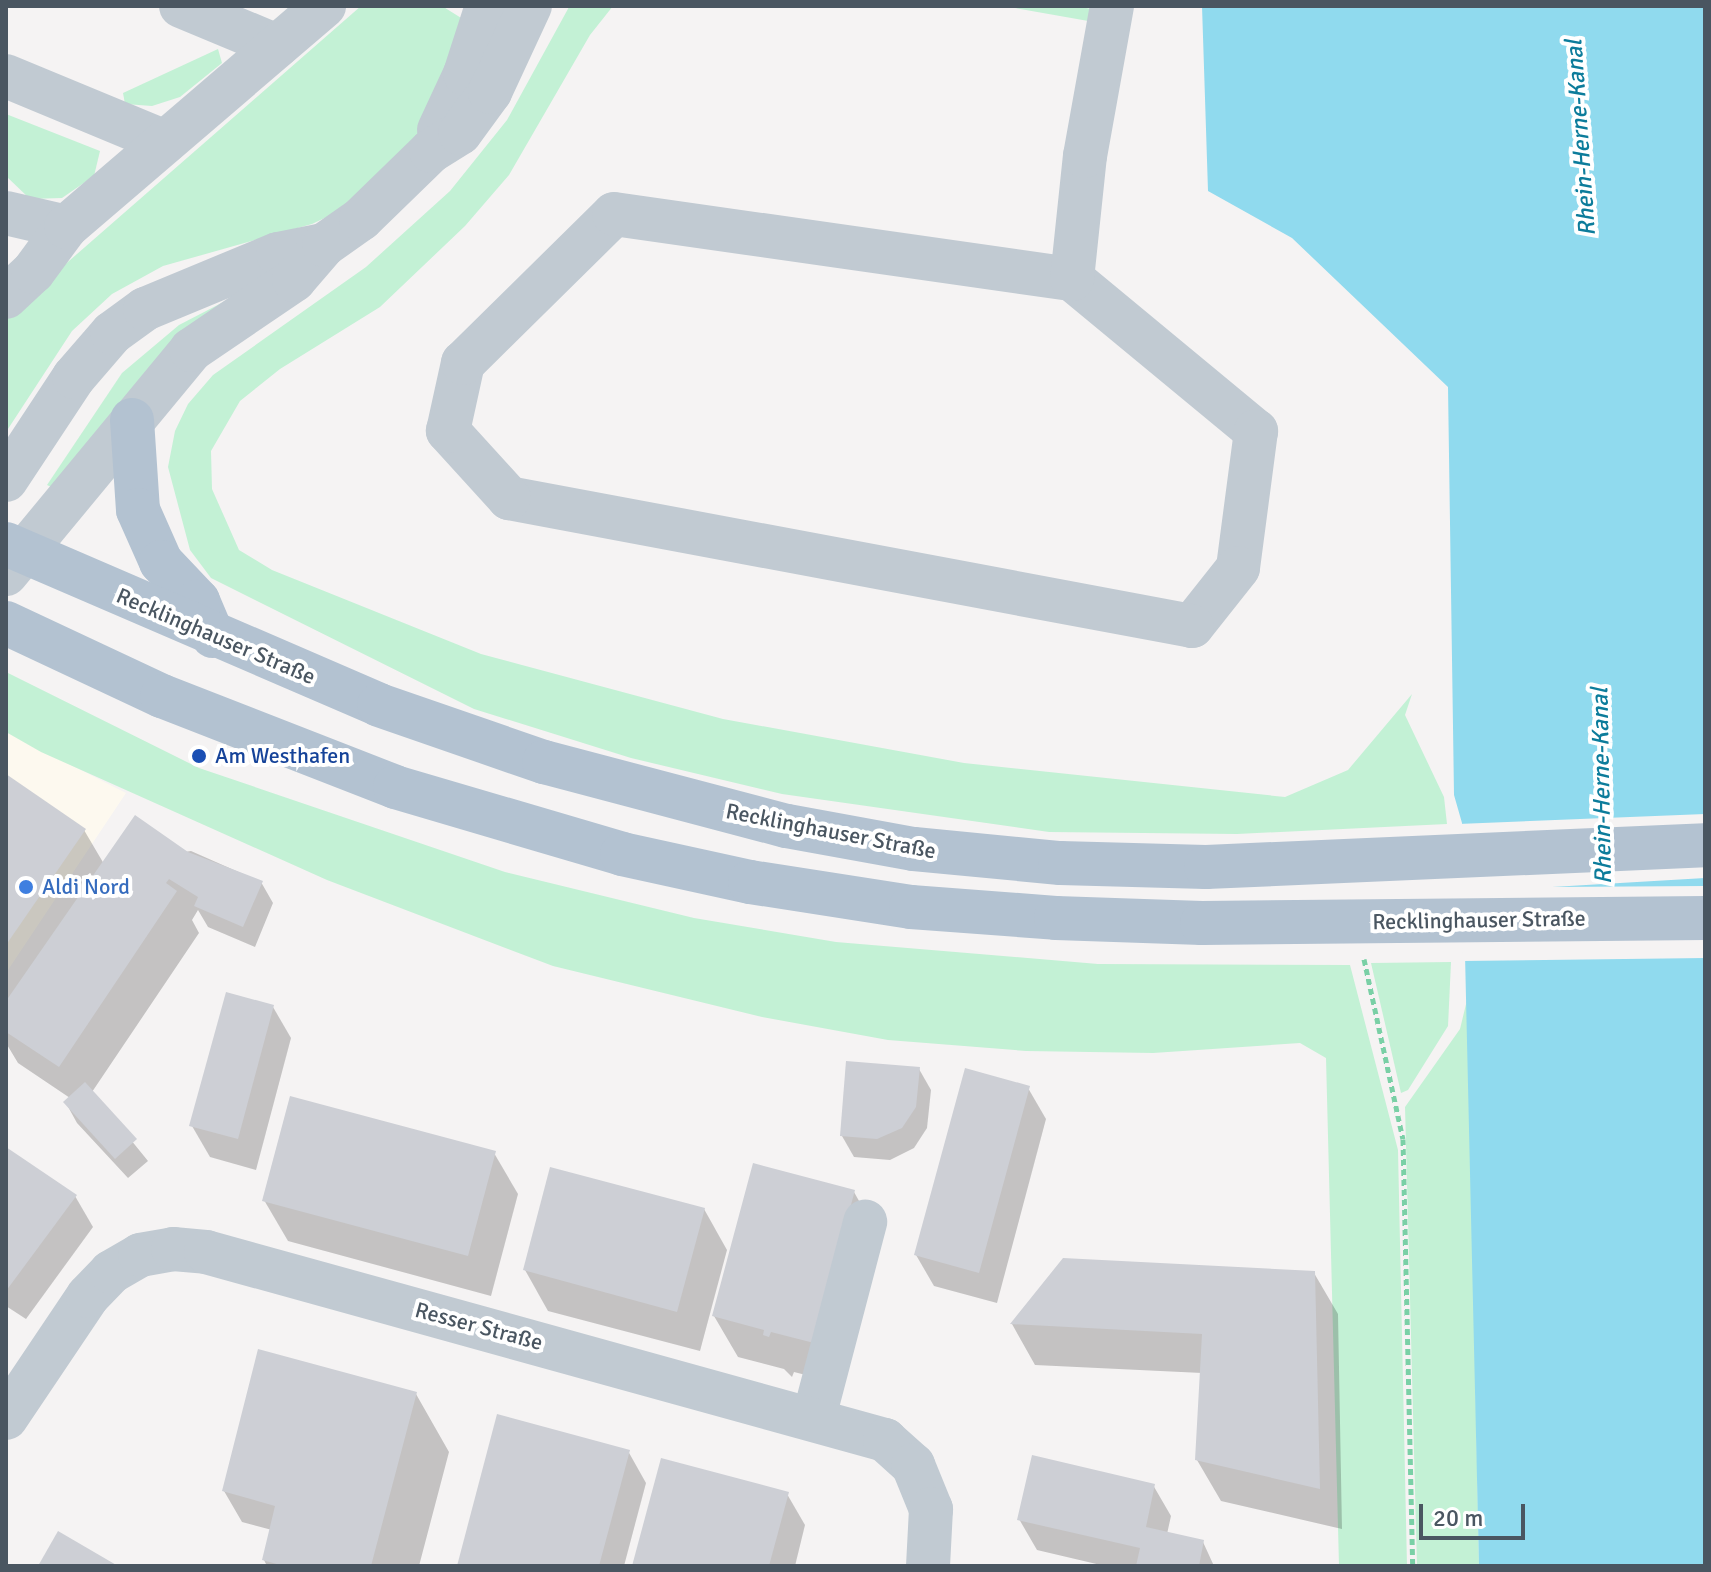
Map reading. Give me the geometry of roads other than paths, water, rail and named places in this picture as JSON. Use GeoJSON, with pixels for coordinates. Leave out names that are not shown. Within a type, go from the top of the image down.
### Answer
{"type":"FeatureCollection","features":[{"type":"Feature","properties":{"kind":"main road"},"geometry":{"type":"LineString","coordinates":[[132,420],[138,510],[161,562],[198,601],[213,636]]}},
{"type":"Feature","properties":{"kind":"main road","name":"Recklinghauser Straße"},"geometry":{"type":"LineString","coordinates":[[12,557],[379,705],[544,762],[787,826],[914,849],[1060,863],[1206,867],[1444,860],[1705,845]]}},
{"type":"Feature","properties":{"kind":"main road","name":"Recklinghauser Straße"},"geometry":{"type":"LineString","coordinates":[[6,623],[162,696],[395,787],[622,854],[750,882],[911,907],[1056,918],[1446,921],[1705,918]]}},
{"type":"Feature","properties":{"kind":"street"},"geometry":{"type":"LineString","coordinates":[[181,6],[277,46]]}},
{"type":"Feature","properties":{"kind":"street"},"geometry":{"type":"LineString","coordinates":[[6,297],[33,272],[66,227],[324,6]]}},
{"type":"Feature","properties":{"kind":"street"},"geometry":{"type":"LineString","coordinates":[[431,151],[487,6]]}},
{"type":"Feature","properties":{"kind":"street"},"geometry":{"type":"LineString","coordinates":[[12,557],[191,350],[294,280],[324,245],[361,219],[431,151],[460,133],[490,92],[530,6]]}},
{"type":"Feature","properties":{"kind":"street"},"geometry":{"type":"LineString","coordinates":[[1072,279],[1085,156],[1112,6]]}},
{"type":"Feature","properties":{"kind":"street"},"geometry":{"type":"LineString","coordinates":[[6,76],[165,142]]}},
{"type":"Feature","properties":{"kind":"street"},"geometry":{"type":"LineString","coordinates":[[6,213],[66,227]]}},
{"type":"Feature","properties":{"kind":"street"},"geometry":{"type":"LineString","coordinates":[[614,214],[1072,279],[1256,431],[1238,568],[1192,626],[509,498],[448,431],[463,363],[614,214]]}},
{"type":"Feature","properties":{"kind":"street"},"geometry":{"type":"LineString","coordinates":[[6,480],[74,377],[112,333],[145,309],[278,254],[324,245]]}},
{"type":"Feature","properties":{"kind":"street"},"geometry":{"type":"LineString","coordinates":[[814,1417],[865,1222]]}},
{"type":"Feature","properties":{"kind":"street","name":"Resser Straße"},"geometry":{"type":"LineString","coordinates":[[6,1418],[88,1296],[111,1272],[140,1255],[173,1249],[206,1252],[814,1417],[885,1440],[913,1465],[931,1509],[928,1566]]}},
{"type":"Feature","properties":{"kind":"water","name":"Rhein-Herne-Kanal"},"geometry":{"type":"Polygon","coordinates":[[[1202,6],[1705,6],[1705,1566],[1479,1566],[1462,823],[1454,795],[1448,387],[1292,238],[1208,191],[1202,6]]]}},
{"type":"Feature","properties":{"kind":"place","name":"Am Westhafen"},"geometry":{"type":"Point","coordinates":[199,756]}},
{"type":"Feature","properties":{"kind":"place","name":"Aldi Nord"},"geometry":{"type":"Point","coordinates":[26,887]}}]}
